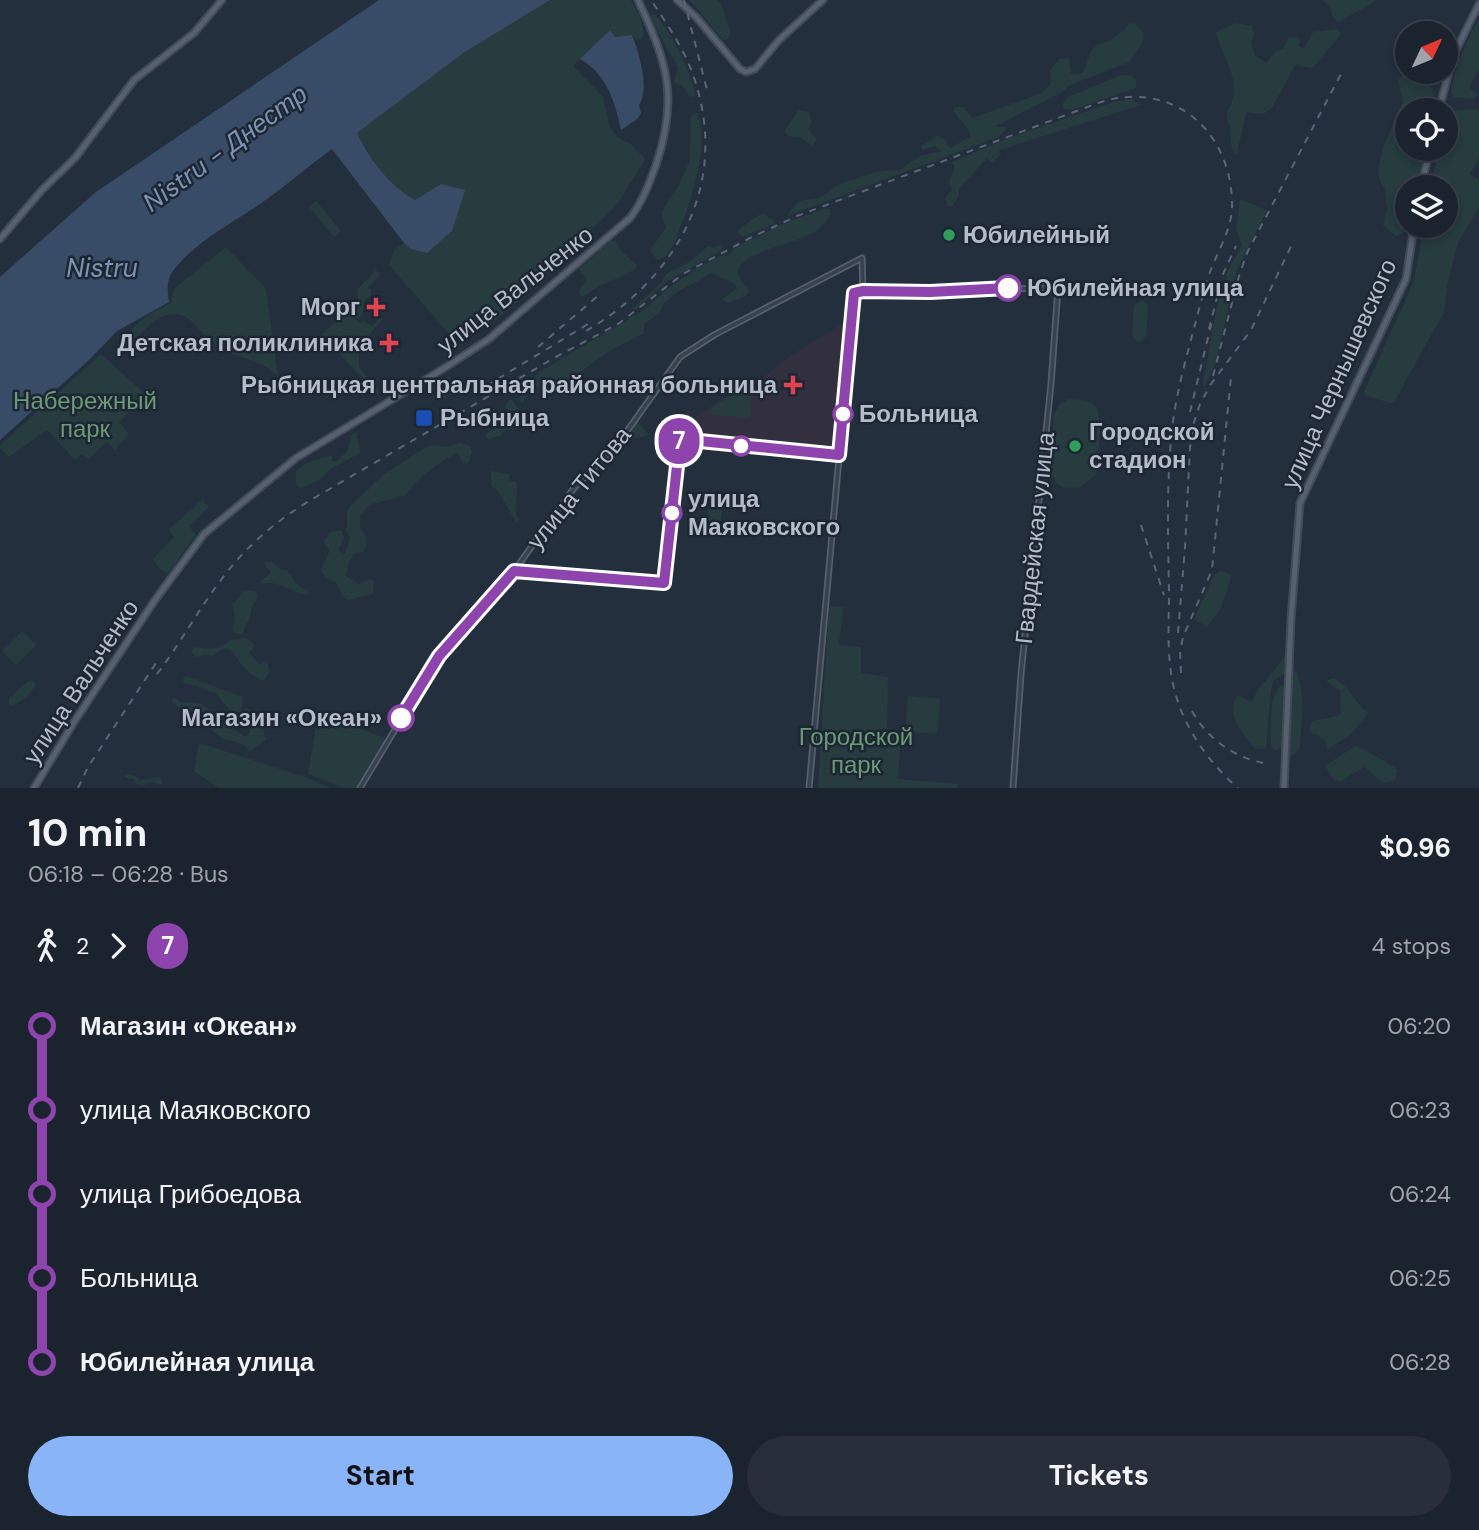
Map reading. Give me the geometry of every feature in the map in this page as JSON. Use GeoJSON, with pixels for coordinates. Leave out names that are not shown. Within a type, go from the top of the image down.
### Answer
{"type":"FeatureCollection","features":[{"type":"Feature","properties":{"kind":"main road"},"geometry":{"type":"LineString","coordinates":[[0,239],[42,190],[75,158],[134,80],[194,33],[222,0]]}},
{"type":"Feature","properties":{"kind":"main road","name":"улица Вальченко"},"geometry":{"type":"LineString","coordinates":[[34,788],[152,605],[204,534],[296,458],[489,339],[630,218],[647,190],[664,142],[669,95],[663,60],[638,0]]}},
{"type":"Feature","properties":{"kind":"main road"},"geometry":{"type":"LineString","coordinates":[[677,0],[696,17],[740,69],[746,72],[755,69],[779,40],[823,0]]}},
{"type":"Feature","properties":{"kind":"main road"},"geometry":{"type":"LineString","coordinates":[[1442,98],[1453,56],[1479,4]]}},
{"type":"Feature","properties":{"kind":"main road","name":"улица Чернышевского"},"geometry":{"type":"LineString","coordinates":[[1284,788],[1291,619],[1300,503],[1406,279],[1412,238]]}},
{"type":"Feature","properties":{"kind":"street","name":"улица Титова"},"geometry":{"type":"LineString","coordinates":[[360,788],[439,656],[514,571],[574,488],[617,445],[680,357],[714,335],[862,258],[863,291]]}},
{"type":"Feature","properties":{"kind":"street","name":"Гвардейская улица"},"geometry":{"type":"LineString","coordinates":[[863,291],[1058,288],[1051,384],[1021,674],[1013,788]]}},
{"type":"Feature","properties":{"kind":"street"},"geometry":{"type":"LineString","coordinates":[[810,788],[854,293],[863,291]]}},
{"type":"Feature","properties":{"kind":"shaded area","name":"Рыбницкая центральная районная больница"},"geometry":{"type":"Polygon","coordinates":[[[847,321],[850,322],[838,450],[686,436],[684,421],[687,408],[694,418],[749,381],[760,380],[789,357],[847,321]]]}},
{"type":"Feature","properties":{"kind":"green space"},"geometry":{"type":"Polygon","coordinates":[[[550,0],[631,0],[642,23],[642,38],[637,40],[632,35],[615,37],[610,30],[573,66],[603,97],[610,128],[645,159],[619,202],[522,298],[492,323],[474,332],[450,335],[389,265],[394,250],[404,243],[411,249],[441,184],[415,200],[397,187],[382,171],[357,133],[465,52],[550,0]]]}},
{"type":"Feature","properties":{"kind":"green space"},"geometry":{"type":"Polygon","coordinates":[[[690,0],[718,0],[731,32],[728,39],[723,40],[690,0]]]}},
{"type":"Feature","properties":{"kind":"green space"},"geometry":{"type":"Polygon","coordinates":[[[1323,0],[1377,0],[1339,22],[1332,16],[1330,7],[1323,0]]]}},
{"type":"Feature","properties":{"kind":"green space"},"geometry":{"type":"Polygon","coordinates":[[[653,13],[666,28],[679,52],[694,87],[695,96],[690,97],[682,85],[674,82],[678,68],[650,17],[653,13]]]}},
{"type":"Feature","properties":{"kind":"green space"},"geometry":{"type":"Polygon","coordinates":[[[1479,19],[1479,69],[1469,87],[1478,95],[1473,99],[1454,97],[1451,92],[1453,84],[1458,84],[1458,63],[1479,19]]]}},
{"type":"Feature","properties":{"kind":"green space"},"geometry":{"type":"Polygon","coordinates":[[[1129,23],[1136,24],[1144,33],[1143,41],[1130,62],[1070,85],[1062,92],[996,126],[1008,128],[998,137],[787,216],[801,201],[821,197],[836,186],[876,172],[898,171],[920,156],[942,151],[935,146],[922,150],[921,146],[937,136],[947,140],[947,145],[951,148],[971,136],[953,110],[955,107],[963,107],[973,118],[1041,93],[1049,86],[1050,70],[1059,59],[1069,58],[1071,74],[1081,74],[1095,47],[1114,38],[1129,23]]]}},
{"type":"Feature","properties":{"kind":"green space"},"geometry":{"type":"Polygon","coordinates":[[[1236,23],[1252,26],[1254,35],[1251,42],[1255,56],[1266,63],[1277,50],[1282,50],[1288,38],[1298,38],[1298,46],[1304,49],[1313,32],[1338,29],[1341,34],[1313,68],[1295,65],[1272,108],[1263,114],[1246,112],[1237,154],[1231,145],[1227,116],[1234,92],[1232,74],[1216,32],[1236,23]]]}},
{"type":"Feature","properties":{"kind":"green space"},"geometry":{"type":"Polygon","coordinates":[[[1121,75],[1131,75],[1136,80],[1136,88],[1072,110],[1063,108],[1068,97],[1121,75]]]}},
{"type":"Feature","properties":{"kind":"green space"},"geometry":{"type":"Polygon","coordinates":[[[1399,84],[1429,84],[1432,90],[1433,98],[1402,98],[1399,84]]]}},
{"type":"Feature","properties":{"kind":"green space"},"geometry":{"type":"Polygon","coordinates":[[[1131,99],[1141,105],[999,150],[1001,155],[992,162],[987,158],[959,189],[959,196],[952,206],[947,206],[945,198],[952,190],[949,181],[955,168],[952,162],[1006,139],[1114,102],[1131,99]]]}},
{"type":"Feature","properties":{"kind":"green space"},"geometry":{"type":"Polygon","coordinates":[[[799,110],[808,112],[812,121],[808,129],[817,139],[813,146],[800,137],[789,136],[785,132],[799,110]]]}},
{"type":"Feature","properties":{"kind":"green space"},"geometry":{"type":"Polygon","coordinates":[[[1458,110],[1479,110],[1479,158],[1470,174],[1479,180],[1479,207],[1457,245],[1447,285],[1444,312],[1393,404],[1365,395],[1364,392],[1414,281],[1422,238],[1458,238],[1458,175],[1433,175],[1436,161],[1458,161],[1458,110]]]}},
{"type":"Feature","properties":{"kind":"green space"},"geometry":{"type":"Polygon","coordinates":[[[697,112],[702,138],[695,185],[673,246],[666,255],[657,260],[650,250],[666,228],[661,213],[679,185],[690,160],[691,116],[697,112]]]}},
{"type":"Feature","properties":{"kind":"green space"},"geometry":{"type":"Polygon","coordinates":[[[1395,120],[1395,161],[1422,161],[1420,175],[1395,175],[1395,235],[1383,226],[1387,208],[1378,169],[1383,147],[1395,120]]]}},
{"type":"Feature","properties":{"kind":"green space"},"geometry":{"type":"Polygon","coordinates":[[[1240,199],[1266,212],[1236,273],[1216,362],[1204,388],[1217,306],[1227,273],[1242,245],[1236,230],[1240,199]]]}},
{"type":"Feature","properties":{"kind":"green space"},"geometry":{"type":"Polygon","coordinates":[[[316,201],[341,231],[334,237],[309,207],[316,201]]]}},
{"type":"Feature","properties":{"kind":"green space"},"geometry":{"type":"Polygon","coordinates":[[[826,208],[830,209],[831,215],[816,231],[759,253],[741,265],[738,274],[749,291],[746,296],[728,303],[724,301],[723,298],[737,289],[735,284],[712,273],[677,292],[665,302],[660,313],[644,324],[644,333],[608,352],[550,394],[540,385],[522,402],[519,397],[539,372],[639,313],[700,267],[719,256],[730,255],[734,248],[787,222],[826,208]]]}},
{"type":"Feature","properties":{"kind":"green space"},"geometry":{"type":"Polygon","coordinates":[[[763,213],[776,221],[775,223],[743,237],[737,231],[750,221],[763,213]]]}},
{"type":"Feature","properties":{"kind":"green space"},"geometry":{"type":"Polygon","coordinates":[[[611,241],[616,241],[637,268],[583,297],[578,293],[587,279],[579,269],[611,241]]]}},
{"type":"Feature","properties":{"kind":"green space"},"geometry":{"type":"Polygon","coordinates":[[[718,245],[722,250],[668,281],[635,310],[632,309],[662,282],[666,274],[689,262],[708,246],[714,248],[718,245]]]}},
{"type":"Feature","properties":{"kind":"green space"},"geometry":{"type":"Polygon","coordinates":[[[226,247],[266,289],[278,377],[260,364],[219,347],[182,315],[164,316],[140,334],[129,349],[122,345],[137,324],[171,303],[174,289],[226,247]]]}},
{"type":"Feature","properties":{"kind":"green space"},"geometry":{"type":"Polygon","coordinates":[[[376,270],[380,275],[367,288],[371,290],[371,296],[365,300],[362,316],[356,319],[372,326],[378,321],[371,312],[373,310],[383,319],[363,342],[359,352],[359,367],[379,394],[372,394],[369,391],[372,387],[321,335],[358,301],[358,289],[376,270]]]}},
{"type":"Feature","properties":{"kind":"green space"},"geometry":{"type":"Polygon","coordinates":[[[1142,300],[1148,306],[1146,336],[1140,342],[1132,336],[1134,305],[1142,300]]]}},
{"type":"Feature","properties":{"kind":"green space","name":"Набережный парк"},"geometry":{"type":"Polygon","coordinates":[[[101,354],[146,395],[119,422],[129,434],[115,450],[107,442],[89,459],[81,454],[75,460],[47,430],[9,457],[0,445],[101,354]]]}},
{"type":"Feature","properties":{"kind":"green space"},"geometry":{"type":"Polygon","coordinates":[[[449,376],[458,390],[441,400],[432,386],[449,376]]]}},
{"type":"Feature","properties":{"kind":"green space"},"geometry":{"type":"Polygon","coordinates":[[[745,386],[749,388],[749,418],[712,415],[712,408],[745,386]]]}},
{"type":"Feature","properties":{"kind":"green space"},"geometry":{"type":"Polygon","coordinates":[[[511,399],[528,422],[512,430],[509,427],[500,436],[488,439],[485,435],[510,415],[505,405],[511,399]]]}},
{"type":"Feature","properties":{"kind":"green space","name":"Городской стадион"},"geometry":{"type":"Polygon","coordinates":[[[1069,399],[1092,403],[1099,416],[1096,475],[1079,488],[1062,487],[1049,470],[1054,414],[1060,404],[1069,399]]]}},
{"type":"Feature","properties":{"kind":"green space"},"geometry":{"type":"Polygon","coordinates":[[[638,421],[649,435],[628,440],[626,434],[638,421]]]}},
{"type":"Feature","properties":{"kind":"green space"},"geometry":{"type":"Polygon","coordinates":[[[357,432],[360,453],[329,470],[319,480],[301,488],[296,485],[296,471],[332,455],[332,461],[337,461],[348,450],[351,435],[357,432]]]}},
{"type":"Feature","properties":{"kind":"green space"},"geometry":{"type":"Polygon","coordinates":[[[459,443],[470,446],[472,451],[469,462],[465,464],[457,453],[428,471],[406,495],[369,505],[360,515],[360,530],[367,542],[363,552],[355,553],[349,561],[346,576],[359,584],[369,579],[374,581],[373,594],[348,600],[343,597],[336,582],[329,580],[321,571],[329,549],[323,542],[330,532],[341,530],[344,537],[338,550],[345,554],[350,538],[346,530],[348,509],[383,475],[422,450],[431,445],[447,447],[459,443]]]}},
{"type":"Feature","properties":{"kind":"green space"},"geometry":{"type":"Polygon","coordinates":[[[491,471],[510,474],[509,480],[517,483],[516,515],[520,520],[516,522],[498,491],[491,485],[491,471]]]}},
{"type":"Feature","properties":{"kind":"green space"},"geometry":{"type":"Polygon","coordinates":[[[711,491],[725,493],[719,531],[705,529],[711,491]]]}},
{"type":"Feature","properties":{"kind":"green space"},"geometry":{"type":"Polygon","coordinates":[[[202,500],[209,507],[189,526],[196,535],[167,574],[153,559],[174,537],[168,530],[202,500]]]}},
{"type":"Feature","properties":{"kind":"green space"},"geometry":{"type":"Polygon","coordinates":[[[271,561],[282,570],[287,570],[298,585],[310,592],[306,595],[300,594],[274,583],[262,584],[260,581],[271,571],[264,565],[271,561]]]}},
{"type":"Feature","properties":{"kind":"green space"},"geometry":{"type":"Polygon","coordinates":[[[1221,571],[1231,575],[1231,579],[1221,608],[1207,627],[1194,619],[1214,575],[1221,571]]]}},
{"type":"Feature","properties":{"kind":"green space"},"geometry":{"type":"Polygon","coordinates":[[[243,592],[256,592],[258,597],[243,633],[237,634],[232,630],[235,619],[232,605],[243,592]]]}},
{"type":"Feature","properties":{"kind":"green space","name":"Городской парк"},"geometry":{"type":"Polygon","coordinates":[[[829,606],[843,607],[839,645],[861,647],[861,673],[888,677],[887,732],[901,734],[898,779],[957,784],[957,788],[818,788],[829,606]]]}},
{"type":"Feature","properties":{"kind":"green space"},"geometry":{"type":"Polygon","coordinates":[[[22,631],[36,645],[16,665],[2,651],[22,631]]]}},
{"type":"Feature","properties":{"kind":"green space"},"geometry":{"type":"Polygon","coordinates":[[[247,638],[255,646],[249,653],[259,664],[267,661],[270,672],[263,681],[251,674],[230,650],[220,651],[213,656],[196,657],[191,651],[196,647],[214,648],[230,640],[247,638]]]}},
{"type":"Feature","properties":{"kind":"green space"},"geometry":{"type":"Polygon","coordinates":[[[1286,650],[1286,673],[1274,680],[1271,690],[1266,748],[1256,749],[1237,724],[1234,702],[1238,695],[1252,702],[1286,650]]]}},
{"type":"Feature","properties":{"kind":"green space"},"geometry":{"type":"Polygon","coordinates":[[[1293,670],[1300,682],[1302,710],[1300,748],[1290,757],[1289,730],[1293,670]]]}},
{"type":"Feature","properties":{"kind":"green space"},"geometry":{"type":"Polygon","coordinates":[[[186,676],[243,697],[241,710],[247,708],[258,716],[267,739],[250,751],[200,723],[202,716],[197,711],[181,709],[172,701],[173,697],[181,702],[201,704],[215,713],[226,726],[245,736],[250,733],[245,719],[236,718],[216,693],[183,682],[186,676]]]}},
{"type":"Feature","properties":{"kind":"green space"},"geometry":{"type":"Polygon","coordinates":[[[1333,678],[1369,713],[1351,734],[1329,748],[1326,747],[1326,742],[1317,734],[1313,735],[1309,729],[1312,721],[1341,714],[1340,690],[1326,682],[1333,678]]]}},
{"type":"Feature","properties":{"kind":"green space"},"geometry":{"type":"Polygon","coordinates":[[[33,680],[36,685],[28,696],[12,706],[9,704],[9,698],[28,681],[33,680]]]}},
{"type":"Feature","properties":{"kind":"green space"},"geometry":{"type":"Polygon","coordinates":[[[1282,684],[1282,746],[1276,751],[1271,746],[1271,713],[1274,696],[1282,684]]]}},
{"type":"Feature","properties":{"kind":"green space"},"geometry":{"type":"Polygon","coordinates":[[[908,696],[940,699],[937,734],[906,732],[908,696]]]}},
{"type":"Feature","properties":{"kind":"green space"},"geometry":{"type":"Polygon","coordinates":[[[318,713],[387,739],[357,788],[344,788],[308,774],[318,713]]]}},
{"type":"Feature","properties":{"kind":"green space"},"geometry":{"type":"Polygon","coordinates":[[[199,743],[308,778],[330,788],[219,788],[194,771],[199,743]]]}},
{"type":"Feature","properties":{"kind":"green space"},"geometry":{"type":"Polygon","coordinates":[[[1355,746],[1398,770],[1395,780],[1383,783],[1364,767],[1341,781],[1334,780],[1325,766],[1355,746]]]}},
{"type":"Feature","properties":{"kind":"green space"},"geometry":{"type":"Polygon","coordinates":[[[125,774],[135,776],[139,780],[160,777],[163,783],[136,784],[134,780],[125,777],[125,774]]]}},
{"type":"Feature","properties":{"kind":"water","name":"Nistru"},"geometry":{"type":"Polygon","coordinates":[[[379,0],[550,0],[465,52],[357,133],[381,171],[415,200],[441,184],[465,190],[452,231],[427,253],[411,249],[332,149],[267,199],[196,247],[170,275],[169,302],[117,331],[89,360],[0,440],[0,277],[96,192],[379,0]]]}},
{"type":"Feature","properties":{"kind":"water"},"geometry":{"type":"Polygon","coordinates":[[[610,30],[615,37],[632,35],[640,61],[644,90],[639,105],[641,113],[621,130],[613,99],[603,81],[597,72],[580,59],[610,30]]]}},
{"type":"Feature","properties":{"kind":"railway"},"geometry":{"type":"LineString","coordinates":[[586,331],[618,310],[645,285],[668,257],[686,227],[699,194],[705,159],[704,122],[696,84],[683,51],[651,0]]}},
{"type":"Feature","properties":{"kind":"railway"},"geometry":{"type":"LineString","coordinates":[[684,0],[707,90]]}},
{"type":"Feature","properties":{"kind":"railway"},"geometry":{"type":"LineString","coordinates":[[1213,376],[1247,253],[1342,72]]}},
{"type":"Feature","properties":{"kind":"railway"},"geometry":{"type":"LineString","coordinates":[[157,674],[230,568],[250,546],[284,518],[554,358],[618,324],[683,274],[797,216],[1098,103],[1124,97],[1149,98],[1172,104],[1191,116],[1208,132],[1220,152],[1229,176],[1232,202],[1230,221],[1205,287],[1173,421],[1168,485],[1169,642],[1172,680],[1185,719],[1208,757],[1238,788]]}},
{"type":"Feature","properties":{"kind":"railway"},"geometry":{"type":"LineString","coordinates":[[1178,633],[1194,422],[1211,384],[1251,330],[1294,240]]}},
{"type":"Feature","properties":{"kind":"railway"},"geometry":{"type":"LineString","coordinates":[[1209,329],[1223,274],[1236,246]]}},
{"type":"Feature","properties":{"kind":"railway"},"geometry":{"type":"LineString","coordinates":[[538,347],[599,295]]}},
{"type":"Feature","properties":{"kind":"railway"},"geometry":{"type":"LineString","coordinates":[[486,386],[593,321]]}},
{"type":"Feature","properties":{"kind":"railway"},"geometry":{"type":"LineString","coordinates":[[1190,412],[1212,321]]}},
{"type":"Feature","properties":{"kind":"railway"},"geometry":{"type":"LineString","coordinates":[[1181,673],[1180,652],[1183,637],[1212,570],[1231,377]]}},
{"type":"Feature","properties":{"kind":"railway"},"geometry":{"type":"LineString","coordinates":[[1141,525],[1164,595]]}},
{"type":"Feature","properties":{"kind":"railway"},"geometry":{"type":"LineString","coordinates":[[78,788],[88,767],[158,660]]}},
{"type":"Feature","properties":{"kind":"railway"},"geometry":{"type":"LineString","coordinates":[[1192,711],[1206,731],[1225,747],[1246,758],[1270,764]]}},
{"type":"Feature","properties":{"kind":"bus line","name":"7"},"geometry":{"type":"LineString","coordinates":[[401,718],[439,656],[514,571],[664,583],[680,439],[839,455],[854,293],[1008,288]]}},
{"type":"Feature","properties":{"kind":"place","name":"Юбилейный"},"geometry":{"type":"Point","coordinates":[949,235]}},
{"type":"Feature","properties":{"kind":"place","name":"Юбилейная улица"},"geometry":{"type":"Point","coordinates":[1008,288]}},
{"type":"Feature","properties":{"kind":"place","name":"Морг"},"geometry":{"type":"Point","coordinates":[376,307]}},
{"type":"Feature","properties":{"kind":"place","name":"Детская поликлиника"},"geometry":{"type":"Point","coordinates":[389,343]}},
{"type":"Feature","properties":{"kind":"place","name":"Рыбницкая центральная районная больница"},"geometry":{"type":"Point","coordinates":[793,385]}},
{"type":"Feature","properties":{"kind":"place","name":"Больница"},"geometry":{"type":"Point","coordinates":[843,414]}},
{"type":"Feature","properties":{"kind":"place","name":"Рыбница"},"geometry":{"type":"Point","coordinates":[424,418]}},
{"type":"Feature","properties":{"kind":"place","name":"Городской стадион"},"geometry":{"type":"Point","coordinates":[1075,446]}},
{"type":"Feature","properties":{"kind":"place","name":"улица Маяковского"},"geometry":{"type":"Point","coordinates":[672,513]}},
{"type":"Feature","properties":{"kind":"place","name":"Магазин «Океан»"},"geometry":{"type":"Point","coordinates":[401,718]}},
{"type":"Feature","properties":{"kind":"water label","name":"Nistru - Днестр"},"geometry":{"type":"Point","coordinates":[225,148]}}]}
